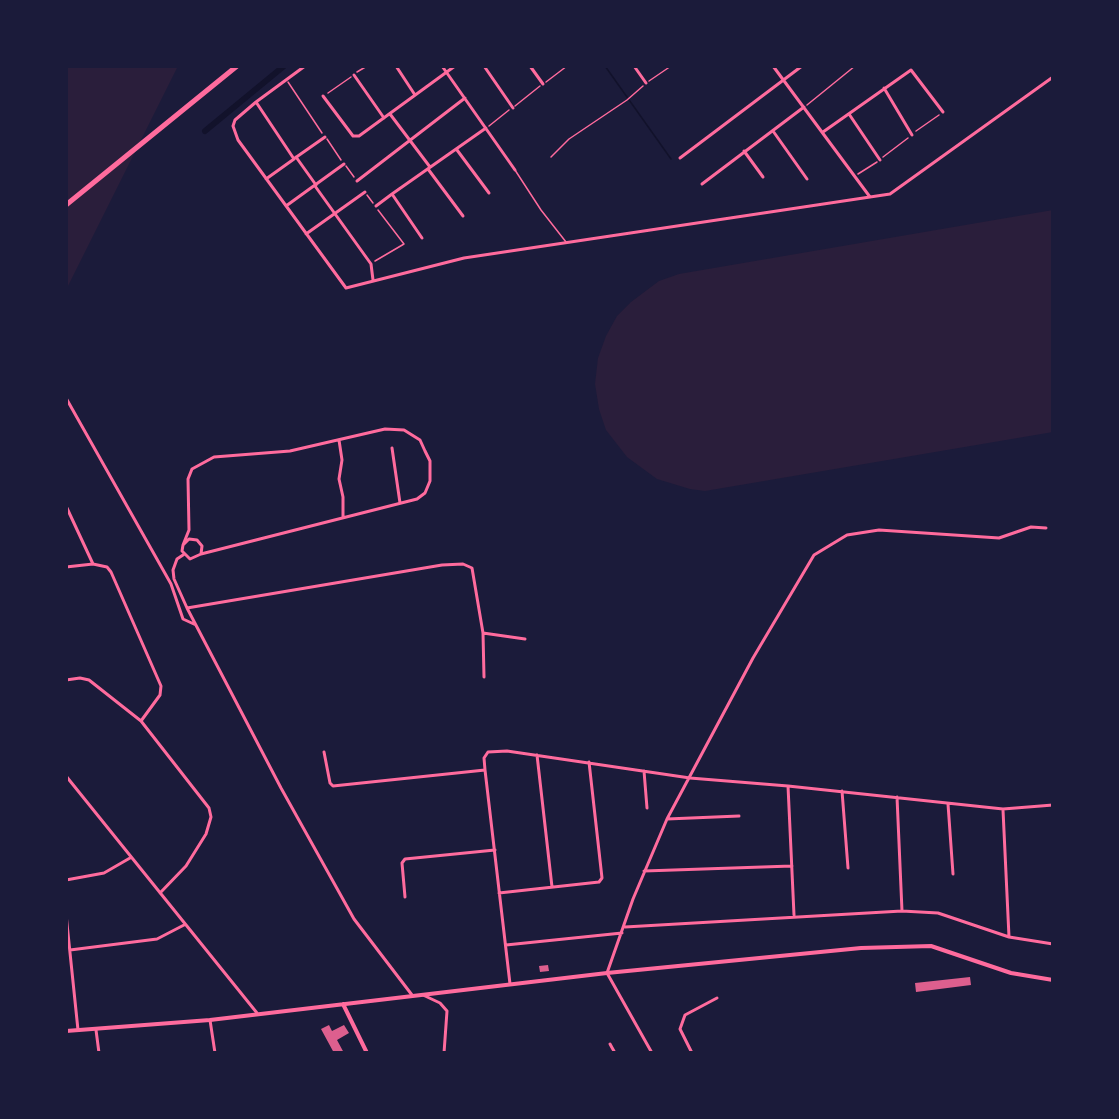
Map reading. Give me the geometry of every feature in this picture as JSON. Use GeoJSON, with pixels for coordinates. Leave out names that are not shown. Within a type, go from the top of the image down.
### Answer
{"type":"FeatureCollection","features":[{"type":"Feature","properties":{"kind":"main road"},"geometry":{"type":"LineString","coordinates":[[66,205],[237,66]]}},
{"type":"Feature","properties":{"kind":"street"},"geometry":{"type":"LineString","coordinates":[[305,66],[256,102],[235,120],[233,126],[238,140],[346,288],[464,258],[890,195],[1053,77]]}},
{"type":"Feature","properties":{"kind":"street"},"geometry":{"type":"LineString","coordinates":[[396,66],[415,95]]}},
{"type":"Feature","properties":{"kind":"street"},"geometry":{"type":"LineString","coordinates":[[442,66],[515,170]]}},
{"type":"Feature","properties":{"kind":"street"},"geometry":{"type":"LineString","coordinates":[[322,96],[353,136],[359,136],[455,66]]}},
{"type":"Feature","properties":{"kind":"street"},"geometry":{"type":"LineString","coordinates":[[484,66],[513,108]]}},
{"type":"Feature","properties":{"kind":"street"},"geometry":{"type":"LineString","coordinates":[[530,66],[543,84]]}},
{"type":"Feature","properties":{"kind":"street"},"geometry":{"type":"LineString","coordinates":[[634,66],[646,83]]}},
{"type":"Feature","properties":{"kind":"street"},"geometry":{"type":"LineString","coordinates":[[773,66],[871,198]]}},
{"type":"Feature","properties":{"kind":"street"},"geometry":{"type":"LineString","coordinates":[[680,158],[802,66]]}},
{"type":"Feature","properties":{"kind":"street"},"geometry":{"type":"LineString","coordinates":[[823,132],[913,70],[943,112]]}},
{"type":"Feature","properties":{"kind":"street"},"geometry":{"type":"LineString","coordinates":[[354,75],[384,118]]}},
{"type":"Feature","properties":{"kind":"street"},"geometry":{"type":"LineString","coordinates":[[884,88],[912,135]]}},
{"type":"Feature","properties":{"kind":"street"},"geometry":{"type":"LineString","coordinates":[[357,181],[465,98]]}},
{"type":"Feature","properties":{"kind":"street"},"geometry":{"type":"LineString","coordinates":[[256,102],[371,264],[373,281]]}},
{"type":"Feature","properties":{"kind":"street"},"geometry":{"type":"LineString","coordinates":[[702,184],[804,107]]}},
{"type":"Feature","properties":{"kind":"street"},"geometry":{"type":"LineString","coordinates":[[390,114],[463,216]]}},
{"type":"Feature","properties":{"kind":"street"},"geometry":{"type":"LineString","coordinates":[[849,114],[880,160]]}},
{"type":"Feature","properties":{"kind":"street"},"geometry":{"type":"LineString","coordinates":[[376,206],[486,128]]}},
{"type":"Feature","properties":{"kind":"street"},"geometry":{"type":"LineString","coordinates":[[773,131],[807,179]]}},
{"type":"Feature","properties":{"kind":"street"},"geometry":{"type":"LineString","coordinates":[[266,180],[325,137]]}},
{"type":"Feature","properties":{"kind":"street"},"geometry":{"type":"LineString","coordinates":[[457,150],[489,193]]}},
{"type":"Feature","properties":{"kind":"street"},"geometry":{"type":"LineString","coordinates":[[744,151],[763,177]]}},
{"type":"Feature","properties":{"kind":"street"},"geometry":{"type":"LineString","coordinates":[[286,206],[344,164]]}},
{"type":"Feature","properties":{"kind":"street"},"geometry":{"type":"LineString","coordinates":[[306,234],[365,192]]}},
{"type":"Feature","properties":{"kind":"street"},"geometry":{"type":"LineString","coordinates":[[392,194],[422,238]]}},
{"type":"Feature","properties":{"kind":"street"},"geometry":{"type":"LineString","coordinates":[[66,398],[171,584],[183,619],[196,625]]}},
{"type":"Feature","properties":{"kind":"street"},"geometry":{"type":"LineString","coordinates":[[395,429],[404,430],[420,440],[430,461],[428,487],[417,499],[201,554],[194,559],[183,555],[183,544],[189,530],[188,479],[192,469],[201,463],[225,455],[290,451],[395,429]]}},
{"type":"Feature","properties":{"kind":"street"},"geometry":{"type":"LineString","coordinates":[[339,440],[342,460],[339,480],[344,497],[343,517]]}},
{"type":"Feature","properties":{"kind":"street"},"geometry":{"type":"LineString","coordinates":[[392,448],[400,503]]}},
{"type":"Feature","properties":{"kind":"street"},"geometry":{"type":"LineString","coordinates":[[66,506],[93,564]]}},
{"type":"Feature","properties":{"kind":"street"},"geometry":{"type":"LineString","coordinates":[[652,1053],[607,973],[644,871],[667,819],[753,658],[814,555],[847,535],[879,530],[999,538],[1031,527],[1046,528]]}},
{"type":"Feature","properties":{"kind":"street"},"geometry":{"type":"LineString","coordinates":[[183,544],[189,539],[197,540],[202,546],[201,554]]}},
{"type":"Feature","properties":{"kind":"street"},"geometry":{"type":"LineString","coordinates":[[183,555],[177,559],[173,570],[174,579],[187,608],[281,788],[354,919],[412,995]]}},
{"type":"Feature","properties":{"kind":"street"},"geometry":{"type":"LineString","coordinates":[[66,567],[93,564],[107,567],[111,572],[161,686],[160,695],[141,721]]}},
{"type":"Feature","properties":{"kind":"street"},"geometry":{"type":"LineString","coordinates":[[187,608],[442,565],[463,564],[472,568],[483,633],[484,677]]}},
{"type":"Feature","properties":{"kind":"street"},"geometry":{"type":"LineString","coordinates":[[483,633],[525,639]]}},
{"type":"Feature","properties":{"kind":"street"},"geometry":{"type":"LineString","coordinates":[[66,680],[80,678],[89,680],[141,721],[177,764],[209,808],[212,817],[210,827],[186,866],[160,893]]}},
{"type":"Feature","properties":{"kind":"street"},"geometry":{"type":"LineString","coordinates":[[324,752],[330,783],[333,786],[485,770]]}},
{"type":"Feature","properties":{"kind":"street"},"geometry":{"type":"LineString","coordinates":[[510,984],[485,770],[484,758],[488,752],[537,754],[690,778],[842,791],[948,804],[1003,809],[1053,805]]}},
{"type":"Feature","properties":{"kind":"street"},"geometry":{"type":"LineString","coordinates":[[537,754],[552,887]]}},
{"type":"Feature","properties":{"kind":"street"},"geometry":{"type":"LineString","coordinates":[[499,893],[599,882],[602,878],[589,762]]}},
{"type":"Feature","properties":{"kind":"street"},"geometry":{"type":"LineString","coordinates":[[644,771],[647,808]]}},
{"type":"Feature","properties":{"kind":"street"},"geometry":{"type":"LineString","coordinates":[[66,776],[256,1013]]}},
{"type":"Feature","properties":{"kind":"street"},"geometry":{"type":"LineString","coordinates":[[788,786],[794,915]]}},
{"type":"Feature","properties":{"kind":"street"},"geometry":{"type":"LineString","coordinates":[[842,791],[849,868]]}},
{"type":"Feature","properties":{"kind":"street"},"geometry":{"type":"LineString","coordinates":[[897,797],[902,911]]}},
{"type":"Feature","properties":{"kind":"street"},"geometry":{"type":"LineString","coordinates":[[948,804],[953,874]]}},
{"type":"Feature","properties":{"kind":"street"},"geometry":{"type":"LineString","coordinates":[[1003,809],[1009,937]]}},
{"type":"Feature","properties":{"kind":"street"},"geometry":{"type":"LineString","coordinates":[[667,819],[739,816]]}},
{"type":"Feature","properties":{"kind":"street"},"geometry":{"type":"LineString","coordinates":[[405,897],[402,863],[405,859],[495,850]]}},
{"type":"Feature","properties":{"kind":"street"},"geometry":{"type":"LineString","coordinates":[[66,880],[104,873],[130,858]]}},
{"type":"Feature","properties":{"kind":"street"},"geometry":{"type":"LineString","coordinates":[[644,871],[792,866]]}},
{"type":"Feature","properties":{"kind":"street"},"geometry":{"type":"LineString","coordinates":[[624,927],[794,915],[902,911],[938,913],[1009,937],[1053,944]]}},
{"type":"Feature","properties":{"kind":"street"},"geometry":{"type":"LineString","coordinates":[[66,914],[78,1030]]}},
{"type":"Feature","properties":{"kind":"street"},"geometry":{"type":"LineString","coordinates":[[70,950],[158,939],[184,925]]}},
{"type":"Feature","properties":{"kind":"street"},"geometry":{"type":"LineString","coordinates":[[506,945],[622,933]]}},
{"type":"Feature","properties":{"kind":"street"},"geometry":{"type":"LineString","coordinates":[[66,1031],[210,1020],[607,973],[861,948],[931,946],[1030,978],[1053,980]]}},
{"type":"Feature","properties":{"kind":"street"},"geometry":{"type":"LineString","coordinates":[[422,994],[440,1003],[447,1011],[444,1053]]}},
{"type":"Feature","properties":{"kind":"street"},"geometry":{"type":"LineString","coordinates":[[692,1053],[680,1029],[685,1015],[717,998]]}},
{"type":"Feature","properties":{"kind":"street"},"geometry":{"type":"LineString","coordinates":[[343,1004],[367,1053]]}},
{"type":"Feature","properties":{"kind":"street"},"geometry":{"type":"LineString","coordinates":[[210,1020],[215,1053]]}},
{"type":"Feature","properties":{"kind":"street"},"geometry":{"type":"LineString","coordinates":[[96,1030],[99,1053]]}},
{"type":"Feature","properties":{"kind":"street"},"geometry":{"type":"LineString","coordinates":[[610,1044],[615,1053]]}},
{"type":"Feature","properties":{"kind":"lane"},"geometry":{"type":"LineString","coordinates":[[515,170],[541,210],[567,242]]}},
{"type":"Feature","properties":{"kind":"path"},"geometry":{"type":"LineString","coordinates":[[357,66],[360,70]]}},
{"type":"Feature","properties":{"kind":"path"},"geometry":{"type":"LineString","coordinates":[[322,96],[367,66]]}},
{"type":"Feature","properties":{"kind":"path"},"geometry":{"type":"LineString","coordinates":[[486,128],[567,66]]}},
{"type":"Feature","properties":{"kind":"path"},"geometry":{"type":"LineString","coordinates":[[551,157],[569,139],[627,100],[646,83],[671,66]]}},
{"type":"Feature","properties":{"kind":"path"},"geometry":{"type":"LineString","coordinates":[[804,107],[855,66]]}},
{"type":"Feature","properties":{"kind":"path"},"geometry":{"type":"LineString","coordinates":[[855,176],[943,112]]}},
{"type":"Feature","properties":{"kind":"path"},"geometry":{"type":"LineString","coordinates":[[371,264],[404,244]]}},
{"type":"Feature","properties":{"kind":"shaded area"},"geometry":{"type":"Polygon","coordinates":[[[66,66],[178,66],[66,290],[66,66]]]}},
{"type":"Feature","properties":{"kind":"shaded area"},"geometry":{"type":"Polygon","coordinates":[[[1053,210],[1053,432],[705,491],[657,479],[627,457],[606,430],[599,409],[595,384],[598,358],[617,316],[659,281],[679,274],[1053,210]]]}},
{"type":"Feature","properties":{"kind":"building"},"geometry":{"type":"Polygon","coordinates":[[[548,965],[549,971],[540,972],[539,966],[548,965]]]}},
{"type":"Feature","properties":{"kind":"building"},"geometry":{"type":"Polygon","coordinates":[[[970,977],[971,985],[916,992],[915,983],[970,977]]]}},
{"type":"Feature","properties":{"kind":"building"},"geometry":{"type":"Polygon","coordinates":[[[329,1025],[332,1031],[344,1025],[349,1033],[337,1040],[344,1053],[334,1053],[321,1029],[329,1025]]]}},
{"type":"Feature","properties":{"kind":"waterway"},"geometry":{"type":"LineString","coordinates":[[205,131],[284,66]]}},
{"type":"Feature","properties":{"kind":"waterway"},"geometry":{"type":"LineString","coordinates":[[605,66],[671,159]]}}]}
